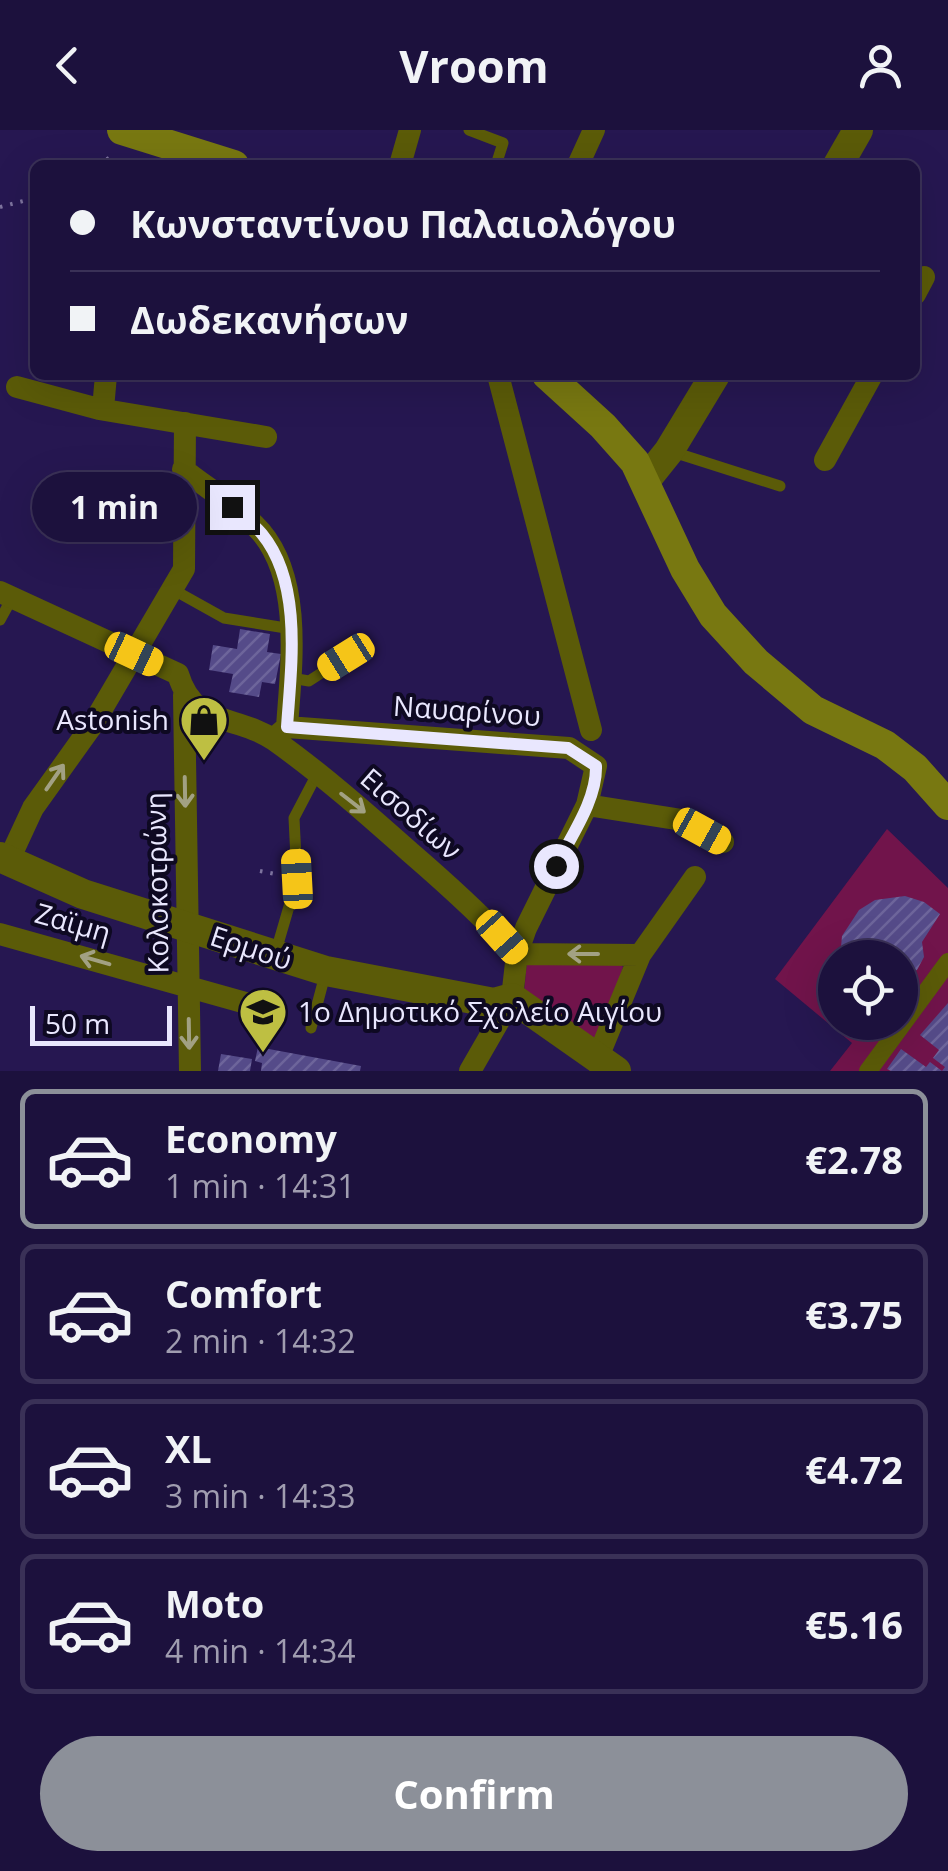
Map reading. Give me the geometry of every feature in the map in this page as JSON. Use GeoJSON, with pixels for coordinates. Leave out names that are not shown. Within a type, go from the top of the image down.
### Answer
{"type":"FeatureCollection","features":[{"type":"Feature","properties":{"kind":"main road"},"geometry":{"type":"LineString","coordinates":[[139,133],[219,160]]}},
{"type":"Feature","properties":{"kind":"main road"},"geometry":{"type":"LineString","coordinates":[[553,380],[604,426],[635,462],[685,569],[713,615],[756,662],[814,710],[885,746],[915,768],[948,805]]}},
{"type":"Feature","properties":{"kind":"street"},"geometry":{"type":"LineString","coordinates":[[401,160],[410,130]]}},
{"type":"Feature","properties":{"kind":"street"},"geometry":{"type":"LineString","coordinates":[[580,160],[594,130]]}},
{"type":"Feature","properties":{"kind":"street"},"geometry":{"type":"LineString","coordinates":[[841,160],[858,130]]}},
{"type":"Feature","properties":{"kind":"street"},"geometry":{"type":"LineString","coordinates":[[104,409],[106,380]]}},
{"type":"Feature","properties":{"kind":"street"},"geometry":{"type":"LineString","coordinates":[[499,380],[591,730]]}},
{"type":"Feature","properties":{"kind":"street"},"geometry":{"type":"LineString","coordinates":[[645,480],[669,451],[712,380]]}},
{"type":"Feature","properties":{"kind":"street"},"geometry":{"type":"LineString","coordinates":[[825,460],[869,380]]}},
{"type":"Feature","properties":{"kind":"street"},"geometry":{"type":"LineString","coordinates":[[17,387],[104,409],[266,437]]}},
{"type":"Feature","properties":{"kind":"street"},"geometry":{"type":"LineString","coordinates":[[3,863],[34,808],[93,724],[184,568],[186,423]]}},
{"type":"Feature","properties":{"kind":"street"},"geometry":{"type":"LineString","coordinates":[[183,469],[261,532],[276,555],[292,629],[291,678],[280,733]]}},
{"type":"Feature","properties":{"kind":"street","name":"Εισοδίων"},"geometry":{"type":"LineString","coordinates":[[6,595],[178,674],[184,695],[212,716],[280,733],[317,774],[488,921],[517,954]]}},
{"type":"Feature","properties":{"kind":"street","name":"Κολοκοτρώνη"},"geometry":{"type":"LineString","coordinates":[[184,695],[190,1071]]}},
{"type":"Feature","properties":{"kind":"street","name":"Ναυαρίνου"},"geometry":{"type":"LineString","coordinates":[[280,733],[568,748],[596,766],[587,805]]}},
{"type":"Feature","properties":{"kind":"street"},"geometry":{"type":"LineString","coordinates":[[470,1071],[512,998],[517,954],[526,928],[587,805],[682,820],[723,842]]}},
{"type":"Feature","properties":{"kind":"street","name":"Ερμού"},"geometry":{"type":"LineString","coordinates":[[3,863],[84,894],[326,971],[494,1003],[512,998]]}},
{"type":"Feature","properties":{"kind":"street"},"geometry":{"type":"LineString","coordinates":[[512,998],[601,1066],[640,954],[695,878]]}},
{"type":"Feature","properties":{"kind":"street","name":"Ζαϊμη"},"geometry":{"type":"LineString","coordinates":[[0,934],[254,1005]]}},
{"type":"Feature","properties":{"kind":"street"},"geometry":{"type":"LineString","coordinates":[[517,954],[640,954]]}},
{"type":"Feature","properties":{"kind":"street"},"geometry":{"type":"LineString","coordinates":[[868,1071],[948,962]]}},
{"type":"Feature","properties":{"kind":"lane"},"geometry":{"type":"LineString","coordinates":[[469,130],[503,143],[498,160]]}},
{"type":"Feature","properties":{"kind":"lane"},"geometry":{"type":"LineString","coordinates":[[669,451],[780,486]]}},
{"type":"Feature","properties":{"kind":"lane"},"geometry":{"type":"LineString","coordinates":[[172,589],[224,618],[292,629]]}},
{"type":"Feature","properties":{"kind":"lane"},"geometry":{"type":"LineString","coordinates":[[0,620],[6,595]]}},
{"type":"Feature","properties":{"kind":"lane"},"geometry":{"type":"LineString","coordinates":[[291,678],[309,681],[346,657]]}},
{"type":"Feature","properties":{"kind":"lane"},"geometry":{"type":"LineString","coordinates":[[275,956],[297,879],[294,818],[317,774]]}},
{"type":"Feature","properties":{"kind":"lane"},"geometry":{"type":"LineString","coordinates":[[311,1028],[326,971]]}},
{"type":"Feature","properties":{"kind":"path"},"geometry":{"type":"LineString","coordinates":[[0,207],[30,199]]}},
{"type":"Feature","properties":{"kind":"path"},"geometry":{"type":"LineString","coordinates":[[260,870],[297,879]]}},
{"type":"Feature","properties":{"kind":"shaded area"},"geometry":{"type":"Polygon","coordinates":[[[887,829],[948,888],[948,1071],[830,1071],[852,1043],[848,1040],[918,1040],[918,940],[818,940],[818,1015],[775,979],[887,829]]]}},
{"type":"Feature","properties":{"kind":"shaded area"},"geometry":{"type":"Polygon","coordinates":[[[527,961],[621,964],[600,1044],[524,992],[527,961]]]}},
{"type":"Feature","properties":{"kind":"building"},"geometry":{"type":"Polygon","coordinates":[[[240,629],[270,634],[267,652],[281,654],[275,684],[262,682],[259,697],[229,692],[233,674],[209,670],[213,645],[237,649],[240,629]]]}},
{"type":"Feature","properties":{"kind":"building"},"geometry":{"type":"Polygon","coordinates":[[[905,896],[924,902],[940,914],[922,942],[924,957],[918,968],[918,940],[842,940],[859,910],[875,900],[905,896]]]}},
{"type":"Feature","properties":{"kind":"building"},"geometry":{"type":"Polygon","coordinates":[[[948,1003],[948,1071],[942,1071],[945,1067],[933,1058],[939,1050],[920,1035],[948,1003]]]}},
{"type":"Feature","properties":{"kind":"building"},"geometry":{"type":"Polygon","coordinates":[[[258,1047],[361,1066],[360,1071],[261,1071],[262,1063],[255,1061],[258,1047]]]}},
{"type":"Feature","properties":{"kind":"building"},"geometry":{"type":"Polygon","coordinates":[[[901,1049],[926,1067],[930,1062],[942,1071],[887,1069],[901,1049]]]}},
{"type":"Feature","properties":{"kind":"building"},"geometry":{"type":"Polygon","coordinates":[[[221,1054],[252,1059],[250,1071],[218,1071],[221,1054]]]}},
{"type":"Feature","properties":{"kind":"place","name":"Astonish"},"geometry":{"type":"Point","coordinates":[204,762]}},
{"type":"Feature","properties":{"kind":"place","name":"1o Δημοτικό Σχολείο Αιγίου"},"geometry":{"type":"Point","coordinates":[263,1054]}},
{"type":"Feature","properties":{"kind":"route"},"geometry":{"type":"LineString","coordinates":[[232,507],[261,532],[276,555],[286,593],[294,640],[287,727],[568,748],[596,766],[596,776],[587,805],[556,866]]}}]}
